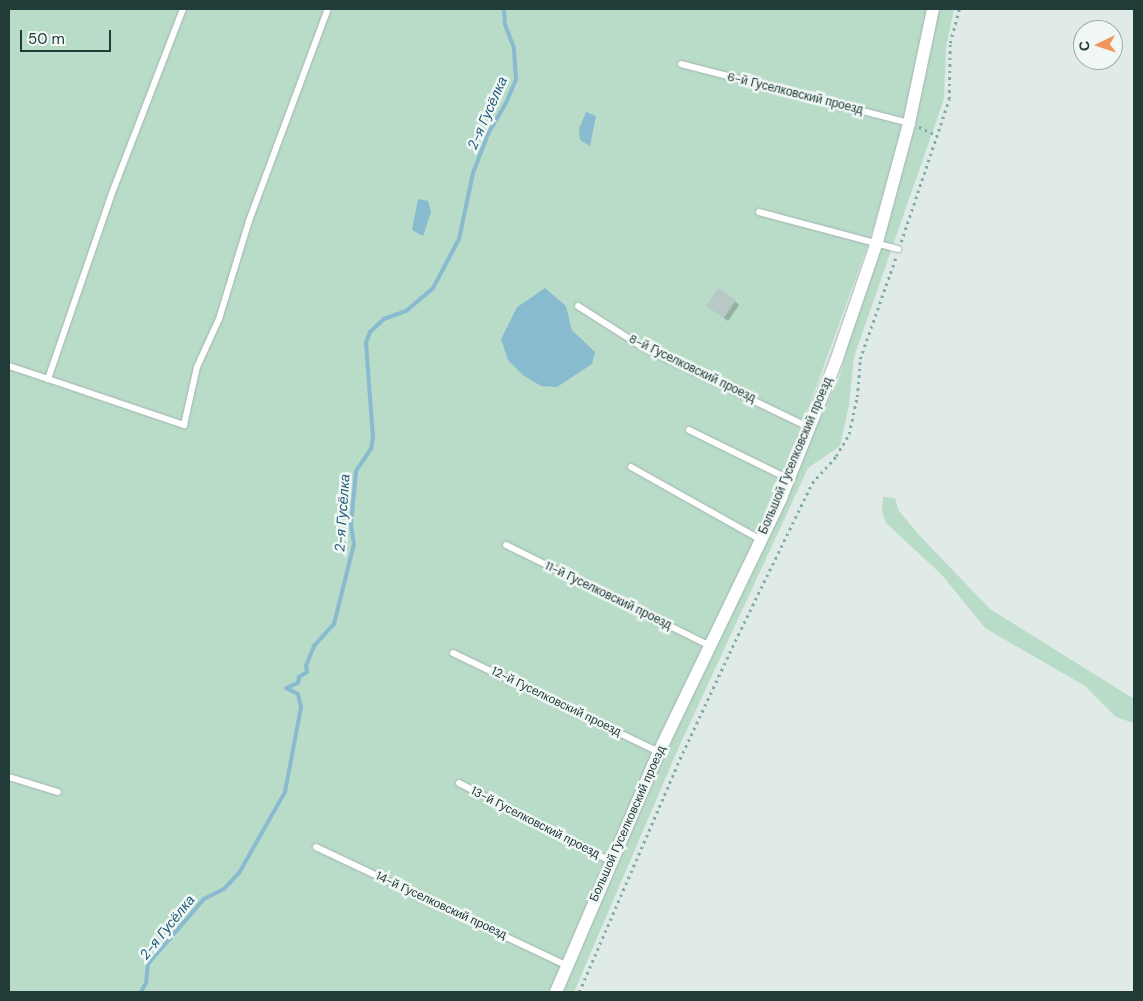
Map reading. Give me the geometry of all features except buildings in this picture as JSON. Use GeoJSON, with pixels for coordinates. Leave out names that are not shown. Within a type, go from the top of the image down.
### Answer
{"type":"FeatureCollection","features":[{"type":"Feature","properties":{"kind":"street","name":"Большой Гуселковский проезд"},"geometry":{"type":"LineString","coordinates":[[556,992],[659,752],[761,540],[836,361],[877,242],[909,123],[933,9]]}},
{"type":"Feature","properties":{"kind":"lane"},"geometry":{"type":"LineString","coordinates":[[48,379],[111,196],[183,9]]}},
{"type":"Feature","properties":{"kind":"lane"},"geometry":{"type":"LineString","coordinates":[[9,366],[184,425],[197,367],[219,319],[249,222],[328,9]]}},
{"type":"Feature","properties":{"kind":"lane","name":"6-й Гуселковский проезд"},"geometry":{"type":"LineString","coordinates":[[681,64],[909,123]]}},
{"type":"Feature","properties":{"kind":"lane"},"geometry":{"type":"LineString","coordinates":[[759,212],[898,249]]}},
{"type":"Feature","properties":{"kind":"lane","name":"8-й Гуселковский проезд"},"geometry":{"type":"LineString","coordinates":[[578,306],[642,347],[808,427]]}},
{"type":"Feature","properties":{"kind":"lane"},"geometry":{"type":"LineString","coordinates":[[689,430],[787,478]]}},
{"type":"Feature","properties":{"kind":"lane"},"geometry":{"type":"LineString","coordinates":[[631,467],[761,540]]}},
{"type":"Feature","properties":{"kind":"lane","name":"11-й Гуселковский проезд"},"geometry":{"type":"LineString","coordinates":[[506,545],[710,646]]}},
{"type":"Feature","properties":{"kind":"lane","name":"12-й Гуселковский проезд"},"geometry":{"type":"LineString","coordinates":[[453,653],[659,752]]}},
{"type":"Feature","properties":{"kind":"lane"},"geometry":{"type":"LineString","coordinates":[[9,777],[58,792]]}},
{"type":"Feature","properties":{"kind":"lane","name":"13-й Гуселковский проезд"},"geometry":{"type":"LineString","coordinates":[[459,784],[612,862]]}},
{"type":"Feature","properties":{"kind":"lane","name":"14-й Гуселковский проезд"},"geometry":{"type":"LineString","coordinates":[[316,847],[566,965]]}},
{"type":"Feature","properties":{"kind":"path"},"geometry":{"type":"LineString","coordinates":[[909,123],[936,135]]}},
{"type":"Feature","properties":{"kind":"green space"},"geometry":{"type":"Polygon","coordinates":[[[9,9],[930,9],[903,126],[871,236],[777,495],[605,864],[549,992],[9,992],[9,9]],[[537,293],[517,307],[501,339],[557,387],[595,352],[572,330],[566,306],[537,293]]]}},
{"type":"Feature","properties":{"kind":"green space"},"geometry":{"type":"Polygon","coordinates":[[[937,9],[954,9],[946,47],[944,99],[854,357],[849,405],[840,446],[808,468],[678,749],[574,992],[562,992],[688,700],[840,375],[937,9]]]}},
{"type":"Feature","properties":{"kind":"green space"},"geometry":{"type":"Polygon","coordinates":[[[883,497],[895,498],[899,511],[920,536],[990,609],[1134,699],[1134,723],[1116,717],[1085,686],[985,628],[942,575],[886,523],[882,511],[883,497]]]}},
{"type":"Feature","properties":{"kind":"water"},"geometry":{"type":"Polygon","coordinates":[[[586,112],[596,116],[590,146],[580,140],[579,129],[586,112]]]}},
{"type":"Feature","properties":{"kind":"water"},"geometry":{"type":"Polygon","coordinates":[[[418,199],[428,201],[431,212],[423,236],[412,230],[418,199]]]}},
{"type":"Feature","properties":{"kind":"water"},"geometry":{"type":"Polygon","coordinates":[[[545,288],[566,306],[572,330],[595,352],[592,364],[557,387],[541,386],[523,375],[508,360],[501,339],[517,307],[545,288]]]}},
{"type":"Feature","properties":{"kind":"waterway","name":"2-я Гусёлка"},"geometry":{"type":"LineString","coordinates":[[141,992],[146,983],[148,964],[204,899],[224,889],[239,873],[285,792],[301,707],[298,694],[286,688],[298,683],[299,677],[307,672],[306,666],[314,646],[334,624],[354,544],[351,525],[356,471],[371,449],[373,438],[366,343],[370,332],[384,319],[406,311],[433,288],[459,239],[473,173],[488,134],[506,103],[516,79],[514,48],[505,24],[504,9]]}}]}
